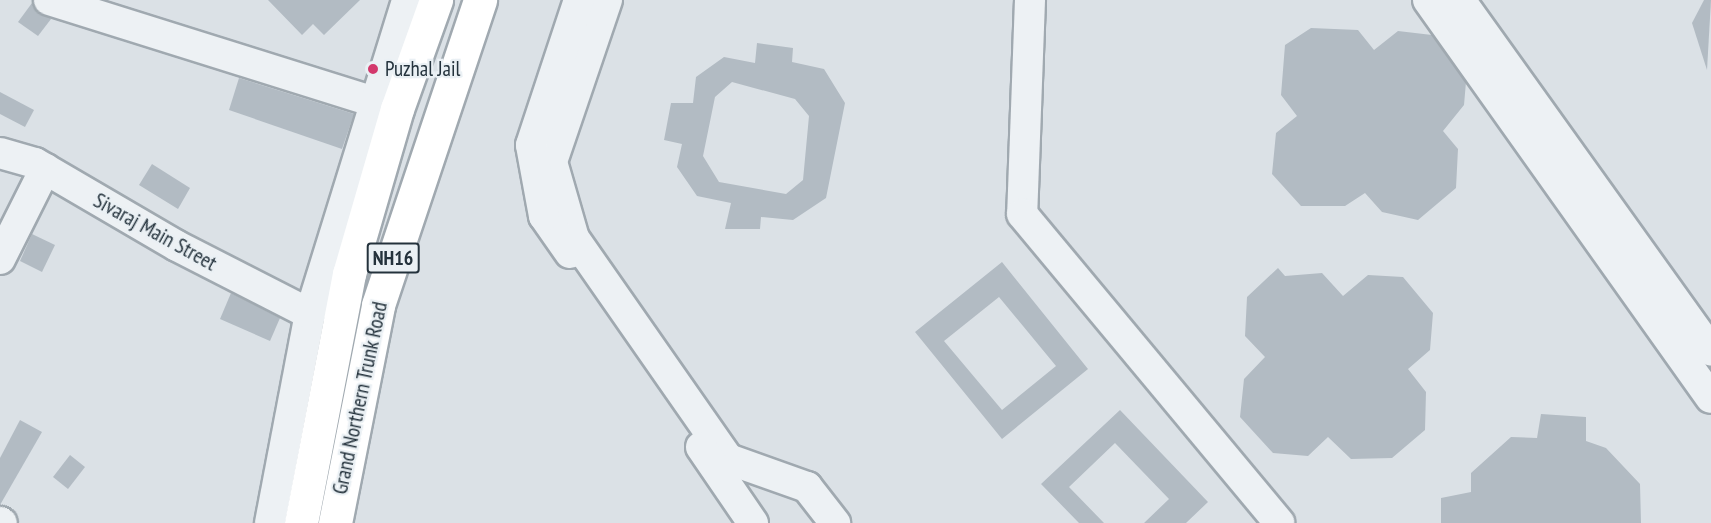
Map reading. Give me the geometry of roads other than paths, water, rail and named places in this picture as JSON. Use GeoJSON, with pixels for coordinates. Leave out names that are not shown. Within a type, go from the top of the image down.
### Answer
{"type":"FeatureCollection","features":[{"type":"Feature","properties":{"kind":"highway","name":"Grand Northern Trunk Road"},"geometry":{"type":"LineString","coordinates":[[301,523],[350,274],[436,0]]}},
{"type":"Feature","properties":{"kind":"highway","name":"Grand Northern Trunk Road"},"geometry":{"type":"LineString","coordinates":[[335,523],[378,305],[480,0]]}},
{"type":"Feature","properties":{"kind":"street"},"geometry":{"type":"LineString","coordinates":[[49,0],[371,101]]}},
{"type":"Feature","properties":{"kind":"street"},"geometry":{"type":"LineString","coordinates":[[270,523],[310,314],[371,101],[407,0]]}},
{"type":"Feature","properties":{"kind":"street"},"geometry":{"type":"LineString","coordinates":[[579,0],[531,145],[544,216],[753,523]]}},
{"type":"Feature","properties":{"kind":"street"},"geometry":{"type":"LineString","coordinates":[[607,0],[552,162],[574,238],[728,459],[807,487],[835,523]]}},
{"type":"Feature","properties":{"kind":"street"},"geometry":{"type":"LineString","coordinates":[[1030,0],[1022,214],[1279,523]]}},
{"type":"Feature","properties":{"kind":"street"},"geometry":{"type":"LineString","coordinates":[[1428,0],[1711,398]]}},
{"type":"Feature","properties":{"kind":"street"},"geometry":{"type":"LineString","coordinates":[[1461,0],[1711,350]]}},
{"type":"Feature","properties":{"kind":"street","name":"Sivaraj Main Street"},"geometry":{"type":"LineString","coordinates":[[0,153],[45,169],[310,314]]}},
{"type":"Feature","properties":{"kind":"street"},"geometry":{"type":"LineString","coordinates":[[0,259],[45,169]]}},
{"type":"Feature","properties":{"kind":"place","name":"Puzhal Jail"},"geometry":{"type":"Point","coordinates":[373,69]}}]}
